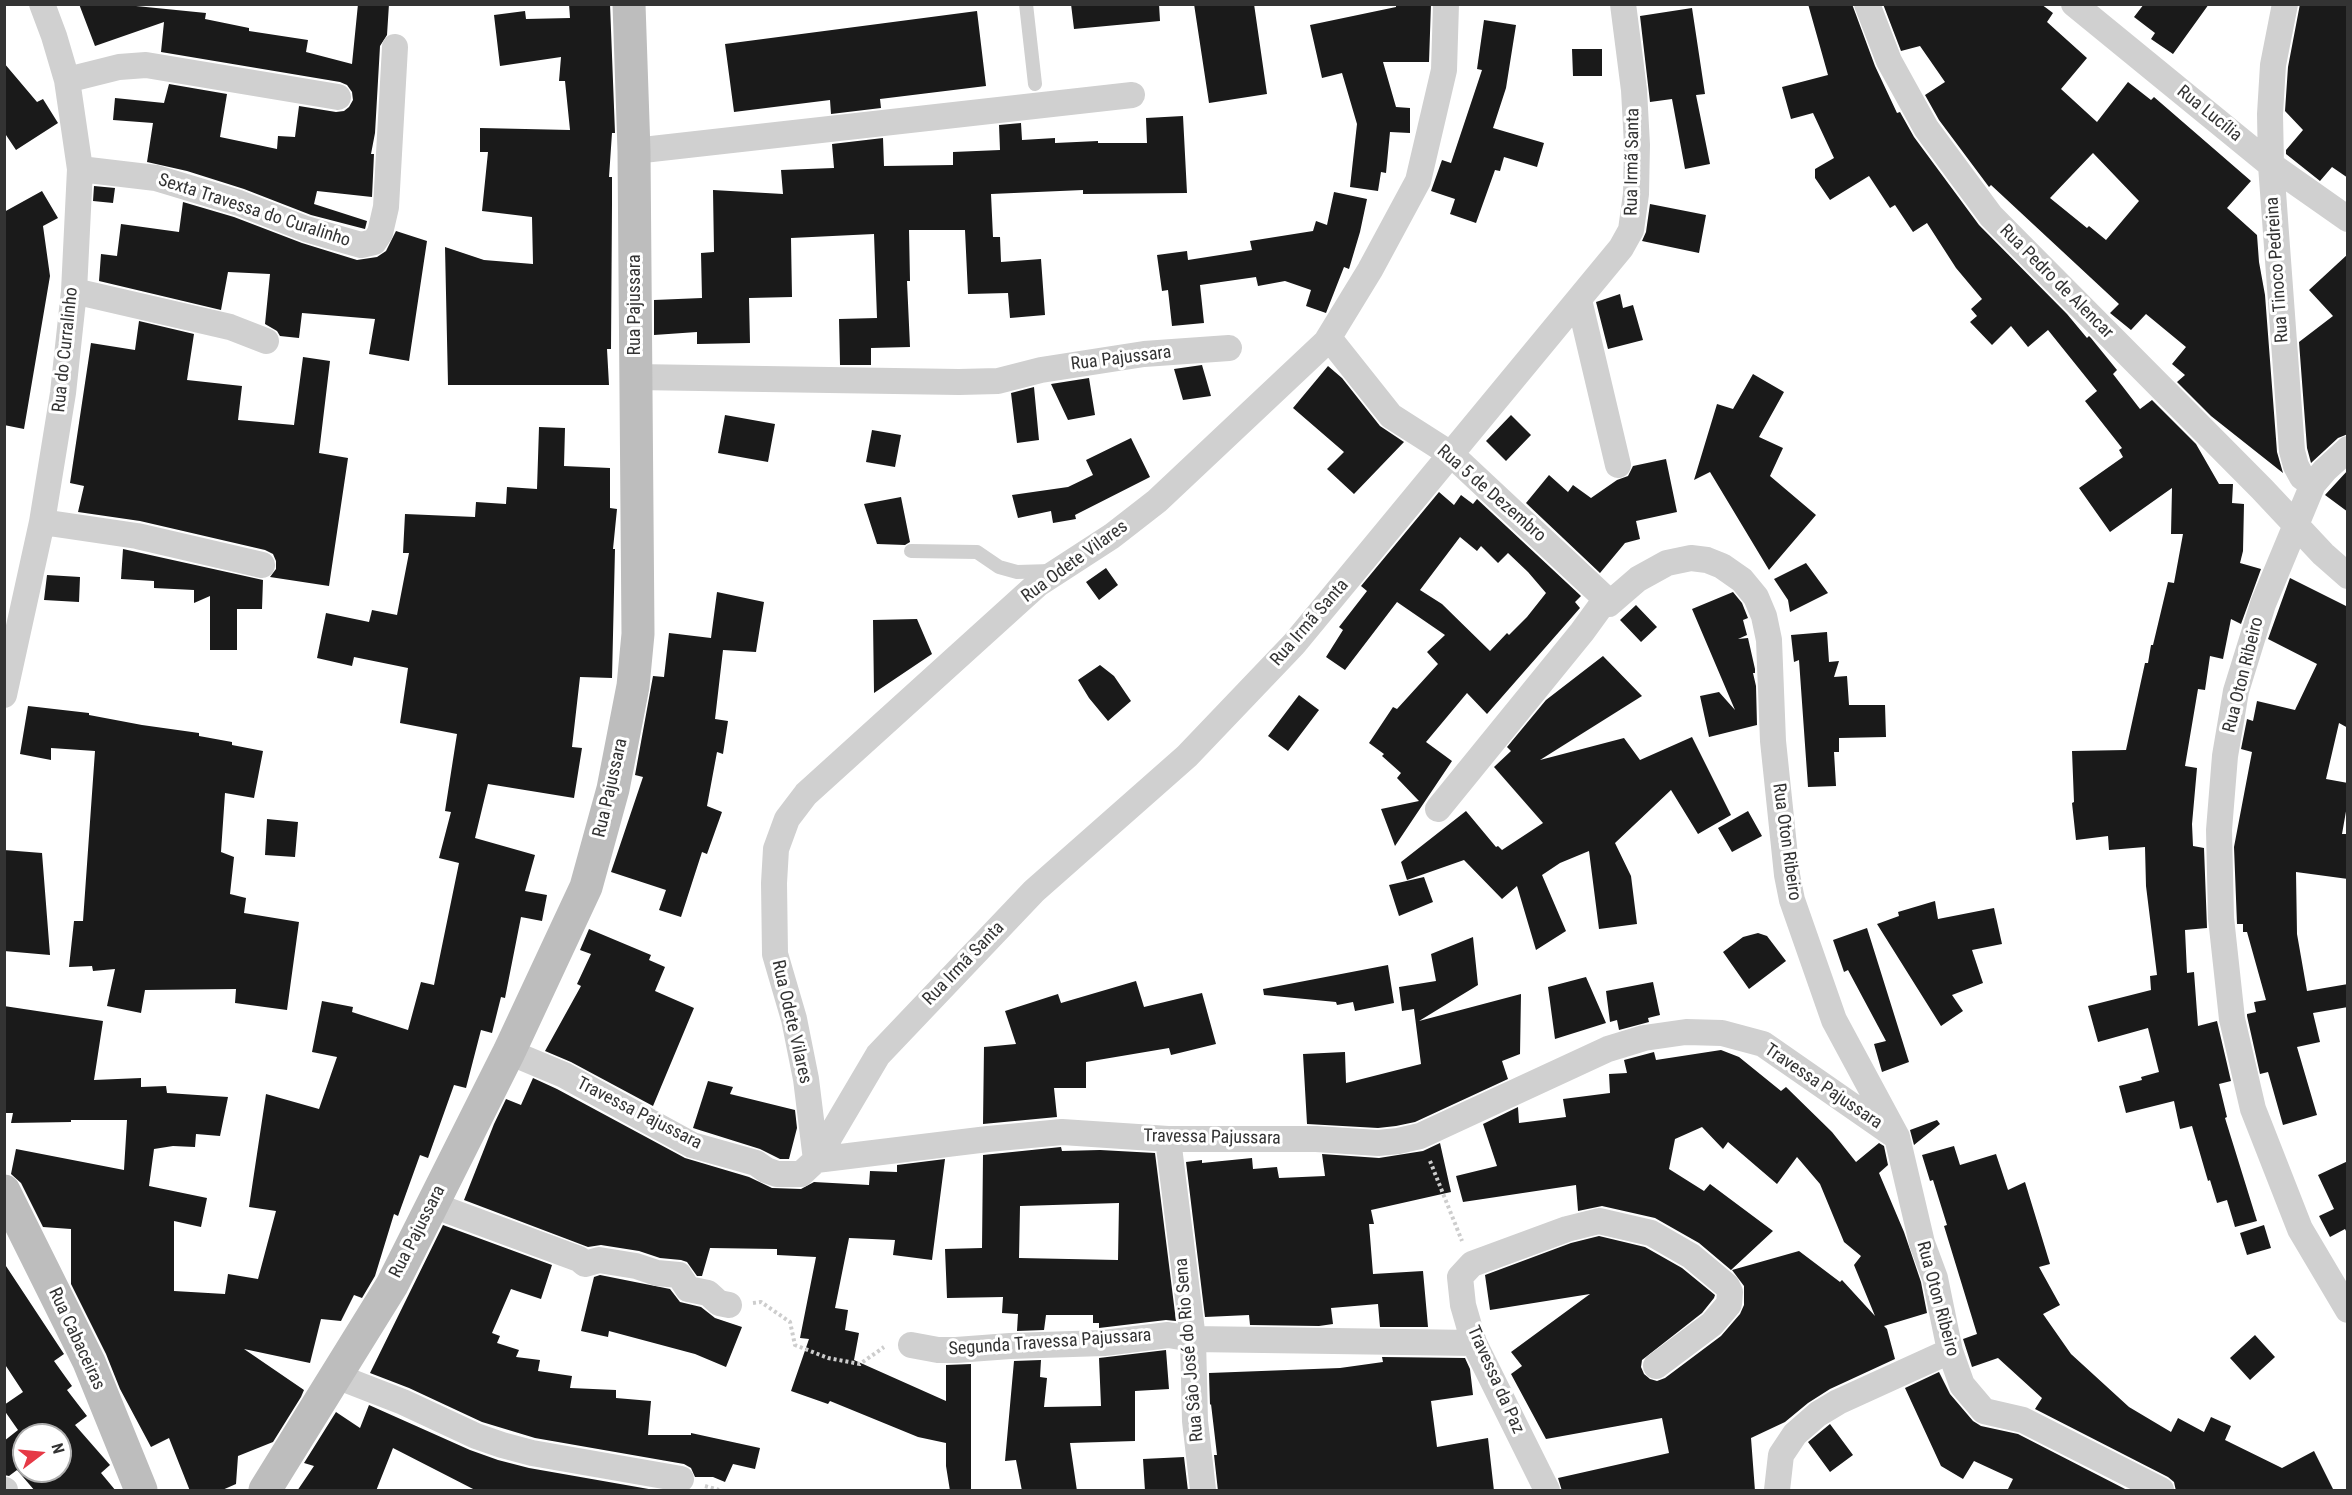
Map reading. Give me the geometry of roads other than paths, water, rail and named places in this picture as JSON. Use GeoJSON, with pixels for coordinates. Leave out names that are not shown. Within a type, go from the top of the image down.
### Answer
{"type":"FeatureCollection","features":[{"type":"Feature","properties":{"kind":"main road","name":"Rua Pajussara"},"geometry":{"type":"LineString","coordinates":[[266,1491],[392,1285],[509,1052],[586,887],[613,789],[633,686],[638,634],[645,378],[629,4]]}},
{"type":"Feature","properties":{"kind":"main road","name":"Rua Cabaceiras"},"geometry":{"type":"LineString","coordinates":[[4,1191],[89,1362],[141,1491]]}},
{"type":"Feature","properties":{"kind":"street","name":"Rua do Curralinho"},"geometry":{"type":"LineString","coordinates":[[4,695],[42,522],[63,393],[74,291],[80,169],[67,80],[42,4]]}},
{"type":"Feature","properties":{"kind":"street","name":"Rua Odete Vilares"},"geometry":{"type":"LineString","coordinates":[[816,1160],[806,1079],[794,1019],[775,954],[776,849],[787,819],[806,794],[1029,592],[1058,570],[1112,536],[1157,501],[1329,338],[1370,270],[1418,180],[1444,70],[1446,4]]}},
{"type":"Feature","properties":{"kind":"street","name":"Rua Irmã Santa"},"geometry":{"type":"LineString","coordinates":[[816,1160],[878,1055],[1034,891],[1187,756],[1294,644],[1621,248],[1631,230],[1636,194],[1637,145],[1634,90],[1623,4]]}},
{"type":"Feature","properties":{"kind":"street","name":"Rua Pedro de Alencar"},"geometry":{"type":"LineString","coordinates":[[1867,4],[1889,61],[1926,128],[1991,216],[2262,489],[2294,525],[2348,576]]}},
{"type":"Feature","properties":{"kind":"street","name":"Rua Lucília"},"geometry":{"type":"LineString","coordinates":[[2074,4],[2271,165],[2348,219]]}},
{"type":"Feature","properties":{"kind":"street","name":"Rua Tinoco Pedreina"},"geometry":{"type":"LineString","coordinates":[[2285,4],[2273,65],[2270,114],[2271,165],[2292,451],[2302,477],[2313,484]]}},
{"type":"Feature","properties":{"kind":"street","name":"Sexta Travessa do Curalinho"},"geometry":{"type":"LineString","coordinates":[[80,169],[156,178],[239,203],[306,229],[340,239],[361,245],[374,242],[380,233],[386,207],[395,47]]}},
{"type":"Feature","properties":{"kind":"street"},"geometry":{"type":"LineString","coordinates":[[67,80],[119,67],[146,65],[338,97]]}},
{"type":"Feature","properties":{"kind":"street"},"geometry":{"type":"LineString","coordinates":[[634,151],[1132,95]]}},
{"type":"Feature","properties":{"kind":"street"},"geometry":{"type":"LineString","coordinates":[[74,291],[230,327],[266,341]]}},
{"type":"Feature","properties":{"kind":"street"},"geometry":{"type":"LineString","coordinates":[[1579,300],[1618,465]]}},
{"type":"Feature","properties":{"kind":"street","name":"Rua 5 de Dezembro"},"geometry":{"type":"LineString","coordinates":[[1329,338],[1391,417],[1452,455],[1606,598]]}},
{"type":"Feature","properties":{"kind":"street","name":"Rua Pajussara"},"geometry":{"type":"LineString","coordinates":[[645,378],[998,381],[1041,370],[1144,354],[1229,348]]}},
{"type":"Feature","properties":{"kind":"street"},"geometry":{"type":"LineString","coordinates":[[2294,525],[2313,484],[2348,449]]}},
{"type":"Feature","properties":{"kind":"street"},"geometry":{"type":"LineString","coordinates":[[42,522],[137,536],[262,565]]}},
{"type":"Feature","properties":{"kind":"street","name":"Rua Oton Ribeiro"},"geometry":{"type":"LineString","coordinates":[[2294,525],[2263,604],[2236,691],[2225,756],[2218,830],[2221,918],[2232,1020],[2253,1109],[2300,1229],[2348,1310]]}},
{"type":"Feature","properties":{"kind":"street","name":"Rua Oton Ribeiro"},"geometry":{"type":"LineString","coordinates":[[1606,598],[1609,604],[1638,579],[1668,563],[1691,558],[1707,560],[1722,566],[1742,580],[1756,597],[1764,616],[1769,640],[1773,741],[1787,875],[1792,900],[1834,1020],[1897,1137],[1922,1243],[1935,1278],[1950,1351],[1962,1385],[1984,1412],[2023,1420],[2161,1491]]}},
{"type":"Feature","properties":{"kind":"street"},"geometry":{"type":"LineString","coordinates":[[1438,809],[1582,632],[1606,598]]}},
{"type":"Feature","properties":{"kind":"street","name":"Travessa Pajussara"},"geometry":{"type":"LineString","coordinates":[[509,1052],[564,1075],[692,1145],[756,1163],[777,1174],[801,1174],[816,1160],[1052,1133],[1168,1139],[1316,1139],[1378,1143],[1420,1136],[1608,1049],[1644,1038],[1686,1032],[1722,1033],[1763,1044],[1897,1137]]}},
{"type":"Feature","properties":{"kind":"street","name":"Rua Sâo José do Rio Sena"},"geometry":{"type":"LineString","coordinates":[[1168,1139],[1193,1339],[1195,1421],[1203,1491]]}},
{"type":"Feature","properties":{"kind":"street"},"geometry":{"type":"LineString","coordinates":[[432,1205],[579,1259],[585,1264],[599,1260],[636,1266],[657,1273],[679,1275],[688,1289],[708,1293],[719,1303],[729,1305]]}},
{"type":"Feature","properties":{"kind":"street","name":"Travessa da Paz"},"geometry":{"type":"LineString","coordinates":[[1547,1491],[1474,1343],[1463,1305],[1460,1277],[1472,1264],[1567,1229],[1599,1221],[1651,1233],[1691,1256],[1727,1286],[1730,1292],[1729,1304],[1712,1324],[1656,1366]]}},
{"type":"Feature","properties":{"kind":"street","name":"Segunda Travessa Pajussara"},"geometry":{"type":"LineString","coordinates":[[911,1345],[938,1350],[956,1350],[1104,1342],[1168,1335],[1193,1339],[1474,1343]]}},
{"type":"Feature","properties":{"kind":"street"},"geometry":{"type":"LineString","coordinates":[[1778,1491],[1781,1455],[1795,1434],[1818,1414],[1838,1402],[1950,1351]]}},
{"type":"Feature","properties":{"kind":"street"},"geometry":{"type":"LineString","coordinates":[[336,1376],[502,1445],[532,1453],[681,1479]]}},
{"type":"Feature","properties":{"kind":"lane"},"geometry":{"type":"LineString","coordinates":[[1026,4],[1035,84]]}},
{"type":"Feature","properties":{"kind":"lane"},"geometry":{"type":"LineString","coordinates":[[911,551],[977,552],[999,567],[1017,572],[1058,570]]}}]}
